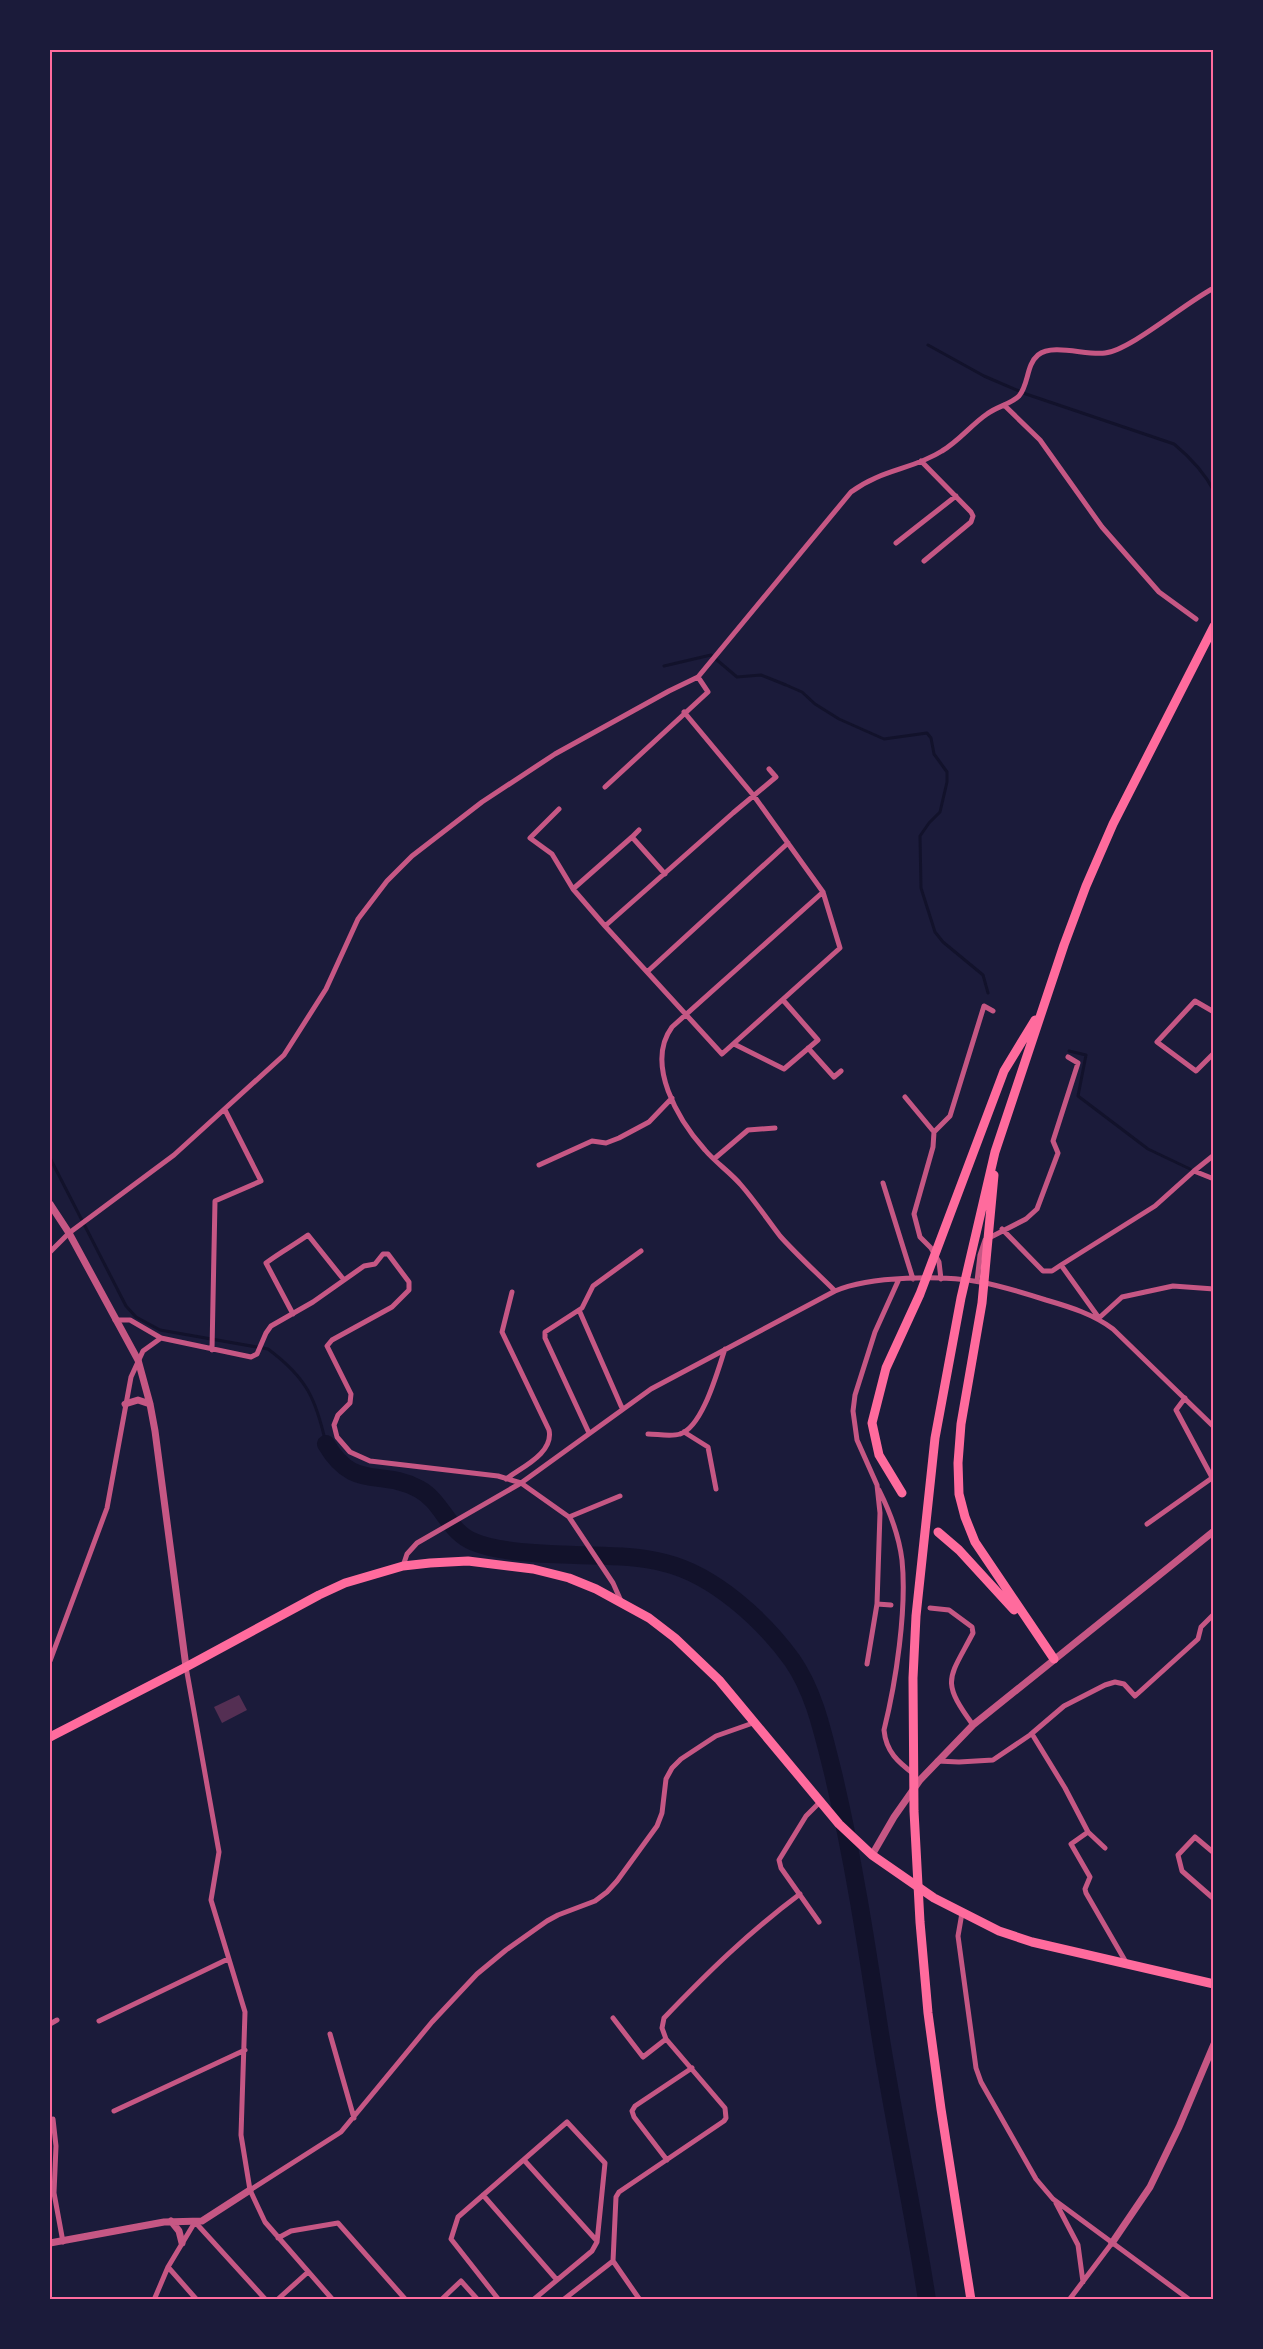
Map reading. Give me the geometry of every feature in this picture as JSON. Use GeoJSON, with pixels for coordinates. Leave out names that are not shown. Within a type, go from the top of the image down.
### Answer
{"type":"FeatureCollection","features":[{"type":"Feature","properties":{"kind":"highway"},"geometry":{"type":"LineString","coordinates":[[971,2300],[941,2109],[920,1922],[914,1811],[913,1678],[935,1438],[961,1298],[995,1152],[1044,1006],[1086,886],[1113,824],[1214,626]]}},
{"type":"Feature","properties":{"kind":"highway"},"geometry":{"type":"LineString","coordinates":[[902,1493],[879,1455],[872,1423],[886,1368],[920,1294],[1004,1071],[1044,1006]]}},
{"type":"Feature","properties":{"kind":"highway"},"geometry":{"type":"LineString","coordinates":[[995,1152],[992,1213],[982,1303],[961,1424],[958,1463],[960,1494],[965,1517],[975,1542],[1054,1659]]}},
{"type":"Feature","properties":{"kind":"highway"},"geometry":{"type":"LineString","coordinates":[[938,1532],[987,1580],[1041,1641]]}},
{"type":"Feature","properties":{"kind":"highway"},"geometry":{"type":"LineString","coordinates":[[50,1737],[319,1595],[355,1580],[403,1566],[468,1562],[533,1569],[569,1578],[621,1601],[649,1618],[700,1659],[819,1803],[872,1855],[904,1878],[962,1913],[999,1931],[1032,1942],[1214,1984]]}},
{"type":"Feature","properties":{"kind":"street"},"geometry":{"type":"LineString","coordinates":[[50,1252],[69,1233],[174,1155],[284,1055],[326,989],[358,919],[387,881],[412,856],[482,802],[555,754],[698,677],[851,492],[878,475],[941,452],[964,435],[987,413],[1019,396],[1031,365],[1038,355],[1047,351],[1106,354],[1129,343],[1198,296],[1214,288]]}},
{"type":"Feature","properties":{"kind":"street"},"geometry":{"type":"LineString","coordinates":[[1004,405],[1040,440],[1102,527],[1159,592],[1196,620]]}},
{"type":"Feature","properties":{"kind":"street"},"geometry":{"type":"LineString","coordinates":[[921,461],[971,512],[973,519],[924,561]]}},
{"type":"Feature","properties":{"kind":"street"},"geometry":{"type":"LineString","coordinates":[[896,543],[956,496]]}},
{"type":"Feature","properties":{"kind":"street"},"geometry":{"type":"LineString","coordinates":[[605,787],[708,692],[698,677]]}},
{"type":"Feature","properties":{"kind":"street"},"geometry":{"type":"LineString","coordinates":[[559,809],[530,838],[552,854],[573,889],[722,1054],[840,948],[823,892],[754,796],[684,712]]}},
{"type":"Feature","properties":{"kind":"street"},"geometry":{"type":"LineString","coordinates":[[605,926],[776,777],[769,769]]}},
{"type":"Feature","properties":{"kind":"street"},"geometry":{"type":"LineString","coordinates":[[573,889],[639,830]]}},
{"type":"Feature","properties":{"kind":"street"},"geometry":{"type":"LineString","coordinates":[[632,837],[664,874]]}},
{"type":"Feature","properties":{"kind":"street"},"geometry":{"type":"LineString","coordinates":[[647,972],[788,843]]}},
{"type":"Feature","properties":{"kind":"street"},"geometry":{"type":"LineString","coordinates":[[823,892],[686,1013],[665,1037],[661,1048],[664,1078],[690,1132],[732,1175],[781,1236],[835,1291]]}},
{"type":"Feature","properties":{"kind":"street"},"geometry":{"type":"LineString","coordinates":[[734,1044],[784,1069],[818,1040],[783,1000]]}},
{"type":"Feature","properties":{"kind":"street"},"geometry":{"type":"LineString","coordinates":[[1214,1012],[1195,1001],[1157,1042],[1196,1071],[1214,1053]]}},
{"type":"Feature","properties":{"kind":"street"},"geometry":{"type":"LineString","coordinates":[[941,1279],[939,1262],[931,1248],[920,1237],[914,1214],[933,1147],[934,1132],[950,1116],[984,1006],[993,1011]]}},
{"type":"Feature","properties":{"kind":"street"},"geometry":{"type":"LineString","coordinates":[[808,1048],[834,1077],[841,1071]]}},
{"type":"Feature","properties":{"kind":"street"},"geometry":{"type":"LineString","coordinates":[[977,1281],[980,1255],[985,1240],[1032,1214],[1040,1204],[1058,1153],[1053,1141],[1078,1064],[1068,1057]]}},
{"type":"Feature","properties":{"kind":"street"},"geometry":{"type":"LineString","coordinates":[[905,1097],[934,1132]]}},
{"type":"Feature","properties":{"kind":"street"},"geometry":{"type":"LineString","coordinates":[[539,1165],[592,1141],[606,1143],[619,1138],[649,1122],[672,1098]]}},
{"type":"Feature","properties":{"kind":"street"},"geometry":{"type":"LineString","coordinates":[[212,1347],[214,1201],[261,1181],[225,1110]]}},
{"type":"Feature","properties":{"kind":"street"},"geometry":{"type":"LineString","coordinates":[[714,1159],[748,1130],[775,1128]]}},
{"type":"Feature","properties":{"kind":"street"},"geometry":{"type":"LineString","coordinates":[[1002,1230],[1043,1271],[1052,1270],[1155,1206],[1214,1155]]}},
{"type":"Feature","properties":{"kind":"street"},"geometry":{"type":"LineString","coordinates":[[1194,1171],[1214,1179]]}},
{"type":"Feature","properties":{"kind":"street"},"geometry":{"type":"LineString","coordinates":[[884,1183],[913,1279]]}},
{"type":"Feature","properties":{"kind":"street"},"geometry":{"type":"LineString","coordinates":[[50,1204],[69,1233],[114,1320],[138,1360],[150,1404],[186,1667],[219,1852],[211,1900],[245,2012],[241,2135],[250,2190],[265,2222],[333,2300]]}},
{"type":"Feature","properties":{"kind":"street"},"geometry":{"type":"LineString","coordinates":[[293,1314],[266,1263],[271,1259],[287,1251],[308,1235],[344,1280]]}},
{"type":"Feature","properties":{"kind":"street"},"geometry":{"type":"LineString","coordinates":[[589,1432],[545,1335],[547,1329],[584,1306],[593,1286],[641,1251]]}},
{"type":"Feature","properties":{"kind":"street"},"geometry":{"type":"LineString","coordinates":[[114,1320],[130,1320],[161,1338],[251,1357],[256,1354],[268,1329],[364,1266],[375,1264],[386,1253],[411,1285],[409,1290],[392,1307],[332,1340],[327,1346],[351,1394],[350,1403],[338,1415],[334,1425],[337,1437],[350,1452],[370,1461],[521,1483],[569,1517],[598,1558],[621,1601]]}},
{"type":"Feature","properties":{"kind":"street"},"geometry":{"type":"LineString","coordinates":[[1060,1265],[1099,1318],[1214,1427]]}},
{"type":"Feature","properties":{"kind":"street"},"geometry":{"type":"LineString","coordinates":[[899,1279],[875,1332],[858,1378],[853,1411],[857,1440],[891,1514],[902,1560],[899,1644],[884,1730],[885,1742],[890,1753],[920,1780]]}},
{"type":"Feature","properties":{"kind":"street"},"geometry":{"type":"LineString","coordinates":[[403,1566],[411,1548],[521,1483],[651,1389],[835,1291],[856,1283],[899,1279],[977,1281],[1056,1303],[1099,1318]]}},
{"type":"Feature","properties":{"kind":"street"},"geometry":{"type":"LineString","coordinates":[[1099,1318],[1122,1298],[1173,1286],[1214,1289]]}},
{"type":"Feature","properties":{"kind":"street"},"geometry":{"type":"LineString","coordinates":[[506,1479],[547,1448],[550,1439],[549,1430],[502,1332],[512,1292]]}},
{"type":"Feature","properties":{"kind":"street"},"geometry":{"type":"LineString","coordinates":[[579,1310],[622,1408]]}},
{"type":"Feature","properties":{"kind":"street"},"geometry":{"type":"LineString","coordinates":[[50,1661],[107,1508],[131,1377],[148,1345],[161,1338]]}},
{"type":"Feature","properties":{"kind":"street"},"geometry":{"type":"LineString","coordinates":[[648,1434],[684,1432],[699,1414],[711,1389],[725,1348]]}},
{"type":"Feature","properties":{"kind":"street"},"geometry":{"type":"LineString","coordinates":[[1147,1524],[1213,1479],[1176,1410],[1185,1398]]}},
{"type":"Feature","properties":{"kind":"street"},"geometry":{"type":"LineString","coordinates":[[125,1404],[138,1400],[150,1404]]}},
{"type":"Feature","properties":{"kind":"street"},"geometry":{"type":"LineString","coordinates":[[684,1432],[708,1447],[716,1489]]}},
{"type":"Feature","properties":{"kind":"street"},"geometry":{"type":"LineString","coordinates":[[867,1664],[877,1604],[880,1513],[877,1485]]}},
{"type":"Feature","properties":{"kind":"street"},"geometry":{"type":"LineString","coordinates":[[569,1517],[620,1496]]}},
{"type":"Feature","properties":{"kind":"street"},"geometry":{"type":"LineString","coordinates":[[872,1855],[894,1817],[920,1780],[973,1725],[1214,1532]]}},
{"type":"Feature","properties":{"kind":"street"},"geometry":{"type":"LineString","coordinates":[[877,1604],[891,1605]]}},
{"type":"Feature","properties":{"kind":"street"},"geometry":{"type":"LineString","coordinates":[[930,1608],[949,1610],[972,1627],[973,1633],[952,1671],[951,1680],[956,1702],[973,1725]]}},
{"type":"Feature","properties":{"kind":"street"},"geometry":{"type":"LineString","coordinates":[[937,1761],[993,1760],[1032,1734],[1064,1706],[1114,1682],[1124,1684],[1135,1696],[1198,1639],[1201,1627],[1214,1614]]}},
{"type":"Feature","properties":{"kind":"street"},"geometry":{"type":"LineString","coordinates":[[50,2243],[171,2221],[195,2222],[213,2216],[250,2190],[328,2142],[354,2118],[432,2022],[477,1974],[547,1921],[595,1901],[617,1881],[657,1826],[662,1813],[666,1779],[681,1759],[716,1736],[753,1723]]}},
{"type":"Feature","properties":{"kind":"street"},"geometry":{"type":"LineString","coordinates":[[1032,1734],[1065,1788],[1088,1832],[1105,1848]]}},
{"type":"Feature","properties":{"kind":"street"},"geometry":{"type":"LineString","coordinates":[[819,1803],[806,1816],[779,1860],[781,1868],[819,1922]]}},
{"type":"Feature","properties":{"kind":"street"},"geometry":{"type":"LineString","coordinates":[[1088,1832],[1071,1844],[1090,1877],[1084,1889],[1127,1964]]}},
{"type":"Feature","properties":{"kind":"street"},"geometry":{"type":"LineString","coordinates":[[1214,1853],[1195,1837],[1178,1854],[1182,1871],[1214,1899]]}},
{"type":"Feature","properties":{"kind":"street"},"geometry":{"type":"LineString","coordinates":[[639,2300],[613,2261],[616,2197],[619,2192],[726,2118],[725,2108],[666,2038],[662,2028],[664,2018],[715,1965],[758,1926],[800,1894]]}},
{"type":"Feature","properties":{"kind":"street"},"geometry":{"type":"LineString","coordinates":[[962,1913],[958,1936],[976,2068],[981,2082],[1036,2179],[1053,2199],[1078,2246],[1083,2282]]}},
{"type":"Feature","properties":{"kind":"street"},"geometry":{"type":"LineString","coordinates":[[99,2021],[228,1959]]}},
{"type":"Feature","properties":{"kind":"street"},"geometry":{"type":"LineString","coordinates":[[613,2018],[644,2057],[666,2038]]}},
{"type":"Feature","properties":{"kind":"street"},"geometry":{"type":"LineString","coordinates":[[50,2024],[57,2020]]}},
{"type":"Feature","properties":{"kind":"street"},"geometry":{"type":"LineString","coordinates":[[330,2034],[354,2118]]}},
{"type":"Feature","properties":{"kind":"street"},"geometry":{"type":"LineString","coordinates":[[1069,2300],[1150,2187],[1179,2127],[1214,2044]]}},
{"type":"Feature","properties":{"kind":"street"},"geometry":{"type":"LineString","coordinates":[[114,2111],[244,2050]]}},
{"type":"Feature","properties":{"kind":"street"},"geometry":{"type":"LineString","coordinates":[[667,2160],[634,2117],[633,2111],[635,2106],[692,2068]]}},
{"type":"Feature","properties":{"kind":"street"},"geometry":{"type":"LineString","coordinates":[[53,2119],[56,2146],[54,2193],[63,2242]]}},
{"type":"Feature","properties":{"kind":"street"},"geometry":{"type":"LineString","coordinates":[[499,2300],[451,2239],[458,2217],[567,2122],[605,2163],[597,2242],[592,2251],[533,2300]]}},
{"type":"Feature","properties":{"kind":"street"},"geometry":{"type":"LineString","coordinates":[[524,2160],[597,2242]]}},
{"type":"Feature","properties":{"kind":"street"},"geometry":{"type":"LineString","coordinates":[[483,2195],[557,2280]]}},
{"type":"Feature","properties":{"kind":"street"},"geometry":{"type":"LineString","coordinates":[[1053,2199],[1190,2300]]}},
{"type":"Feature","properties":{"kind":"street"},"geometry":{"type":"LineString","coordinates":[[171,2221],[179,2231],[182,2243]]}},
{"type":"Feature","properties":{"kind":"street"},"geometry":{"type":"LineString","coordinates":[[154,2300],[168,2267],[195,2222]]}},
{"type":"Feature","properties":{"kind":"street"},"geometry":{"type":"LineString","coordinates":[[195,2222],[266,2300]]}},
{"type":"Feature","properties":{"kind":"street"},"geometry":{"type":"LineString","coordinates":[[278,2238],[291,2231],[338,2223],[406,2300]]}},
{"type":"Feature","properties":{"kind":"street"},"geometry":{"type":"LineString","coordinates":[[563,2300],[613,2261]]}},
{"type":"Feature","properties":{"kind":"street"},"geometry":{"type":"LineString","coordinates":[[168,2267],[197,2300]]}},
{"type":"Feature","properties":{"kind":"street"},"geometry":{"type":"LineString","coordinates":[[277,2300],[308,2272]]}},
{"type":"Feature","properties":{"kind":"street"},"geometry":{"type":"LineString","coordinates":[[441,2300],[461,2281],[478,2300]]}},
{"type":"Feature","properties":{"kind":"building"},"geometry":{"type":"Polygon","coordinates":[[[239,1695],[247,1710],[222,1723],[214,1707],[239,1695]]]}},
{"type":"Feature","properties":{"kind":"waterway"},"geometry":{"type":"LineString","coordinates":[[928,345],[984,376],[1026,394],[1174,444],[1197,466],[1214,491]]}},
{"type":"Feature","properties":{"kind":"waterway"},"geometry":{"type":"LineString","coordinates":[[664,666],[711,655],[737,677],[761,675],[786,685],[802,692],[815,704],[839,719],[884,739],[927,733],[931,738],[934,754],[947,772],[947,782],[940,812],[920,836],[921,888],[935,932],[943,942],[983,975],[988,993]]}},
{"type":"Feature","properties":{"kind":"waterway"},"geometry":{"type":"LineString","coordinates":[[1069,1051],[1086,1055],[1078,1096],[1148,1149],[1190,1169]]}},
{"type":"Feature","properties":{"kind":"waterway"},"geometry":{"type":"LineString","coordinates":[[50,1158],[126,1306],[136,1317],[160,1330],[268,1349],[292,1370],[308,1391],[314,1402],[326,1444]]}},
{"type":"Feature","properties":{"kind":"waterway"},"geometry":{"type":"LineString","coordinates":[[326,1444],[336,1459],[358,1474],[405,1483],[419,1489],[434,1501],[458,1531],[465,1537],[485,1546],[524,1552],[620,1556],[665,1563],[683,1569],[719,1588],[736,1601],[767,1630],[792,1660],[807,1686],[817,1714],[847,1836],[927,2300]]}}]}
